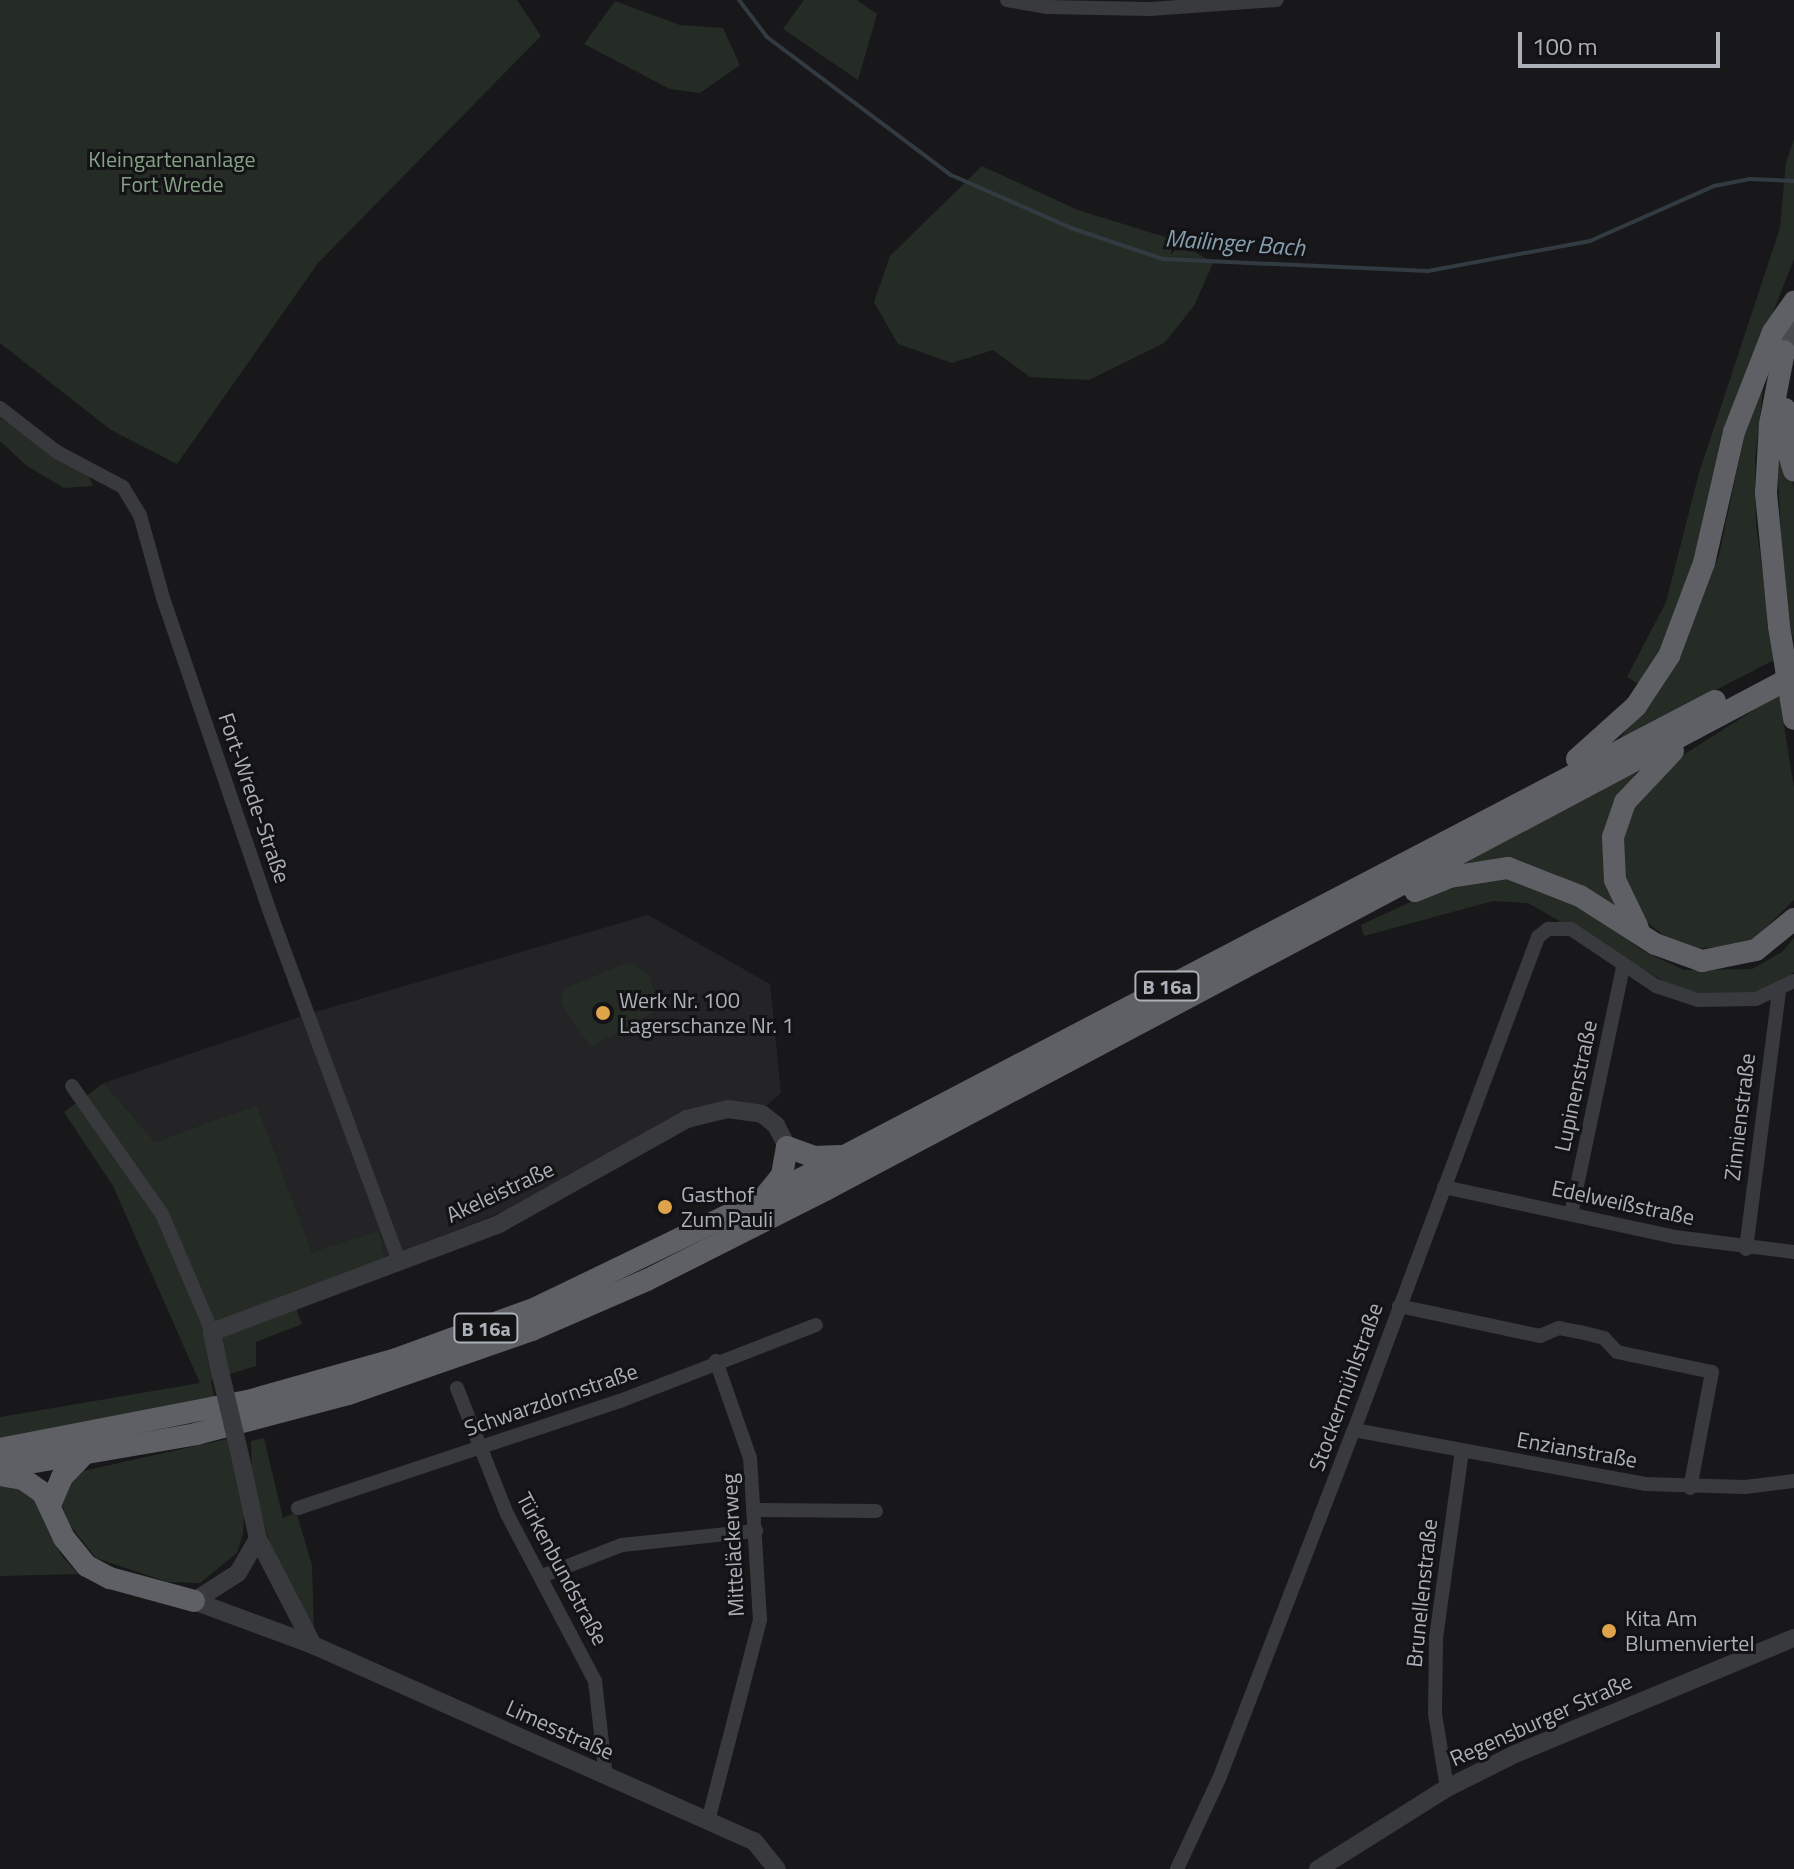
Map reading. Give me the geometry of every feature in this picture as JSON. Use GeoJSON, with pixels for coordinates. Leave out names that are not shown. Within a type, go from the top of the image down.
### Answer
{"type":"FeatureCollection","features":[{"type":"Feature","properties":{"kind":"highway"},"geometry":{"type":"LineString","coordinates":[[1489,816],[1613,731],[1664,666],[1704,563],[1734,432],[1773,332],[1794,302]]}},
{"type":"Feature","properties":{"kind":"highway"},"geometry":{"type":"LineString","coordinates":[[1784,351],[1784,438],[1794,470]]}},
{"type":"Feature","properties":{"kind":"highway"},"geometry":{"type":"LineString","coordinates":[[1784,351],[1770,424],[1766,493],[1779,626],[1794,719]]}},
{"type":"Feature","properties":{"kind":"highway","name":"B 16a"},"geometry":{"type":"LineString","coordinates":[[0,1449],[192,1415],[396,1359],[536,1308],[764,1198],[1489,816],[1794,661]]}},
{"type":"Feature","properties":{"kind":"highway","name":"B 16a"},"geometry":{"type":"LineString","coordinates":[[0,1468],[82,1456],[269,1417],[532,1330],[827,1189],[1794,676]]}},
{"type":"Feature","properties":{"kind":"highway"},"geometry":{"type":"LineString","coordinates":[[1641,933],[1615,880],[1617,819],[1638,782],[1710,721]]}},
{"type":"Feature","properties":{"kind":"highway"},"geometry":{"type":"LineString","coordinates":[[1283,946],[1450,877],[1508,868],[1580,896],[1669,951],[1714,961],[1756,950],[1794,919]]}},
{"type":"Feature","properties":{"kind":"highway"},"geometry":{"type":"LineString","coordinates":[[764,1198],[782,1175],[787,1147],[814,1157],[845,1156]]}},
{"type":"Feature","properties":{"kind":"highway"},"geometry":{"type":"LineString","coordinates":[[51,1503],[62,1477],[82,1456]]}},
{"type":"Feature","properties":{"kind":"highway"},"geometry":{"type":"LineString","coordinates":[[0,1475],[23,1479],[51,1503],[64,1538],[87,1566],[110,1578],[194,1601]]}},
{"type":"Feature","properties":{"kind":"main road"},"geometry":{"type":"LineString","coordinates":[[1784,351],[1794,315]]}},
{"type":"Feature","properties":{"kind":"street"},"geometry":{"type":"LineString","coordinates":[[1007,0],[1047,7],[1150,9],[1277,0]]}},
{"type":"Feature","properties":{"kind":"street","name":"Fort-Wrede-Straße"},"geometry":{"type":"LineString","coordinates":[[0,408],[57,452],[123,487],[140,515],[176,640],[271,915],[399,1261]]}},
{"type":"Feature","properties":{"kind":"street","name":"Stockermühlstraße"},"geometry":{"type":"LineString","coordinates":[[1177,1869],[1219,1779],[1354,1430],[1538,937],[1558,927],[1571,929],[1623,967]]}},
{"type":"Feature","properties":{"kind":"street"},"geometry":{"type":"LineString","coordinates":[[1623,967],[1678,996],[1698,1000],[1756,999],[1794,981]]}},
{"type":"Feature","properties":{"kind":"street","name":"Lupinenstraße"},"geometry":{"type":"LineString","coordinates":[[1571,1214],[1623,967]]}},
{"type":"Feature","properties":{"kind":"street","name":"Zinnienstraße"},"geometry":{"type":"LineString","coordinates":[[1746,1249],[1779,990]]}},
{"type":"Feature","properties":{"kind":"street"},"geometry":{"type":"LineString","coordinates":[[72,1086],[162,1214],[212,1332],[258,1539],[313,1645]]}},
{"type":"Feature","properties":{"kind":"street","name":"Akeleistraße"},"geometry":{"type":"LineString","coordinates":[[212,1332],[536,1206],[625,1151],[709,1111],[746,1110],[768,1116],[787,1147]]}},
{"type":"Feature","properties":{"kind":"street","name":"Edelweißstraße"},"geometry":{"type":"LineString","coordinates":[[1444,1187],[1746,1249],[1794,1252]]}},
{"type":"Feature","properties":{"kind":"street"},"geometry":{"type":"LineString","coordinates":[[1399,1306],[1540,1336],[1559,1328],[1580,1332],[1604,1338],[1617,1352],[1712,1372],[1690,1488]]}},
{"type":"Feature","properties":{"kind":"street","name":"Schwarzdornstraße"},"geometry":{"type":"LineString","coordinates":[[298,1508],[620,1401],[716,1361],[816,1325]]}},
{"type":"Feature","properties":{"kind":"street","name":"Mitteläckerweg"},"geometry":{"type":"LineString","coordinates":[[708,1821],[757,1643],[756,1531],[750,1458],[716,1361]]}},
{"type":"Feature","properties":{"kind":"street","name":"Türkenbundstraße"},"geometry":{"type":"LineString","coordinates":[[457,1388],[478,1448],[595,1681],[606,1777]]}},
{"type":"Feature","properties":{"kind":"street","name":"Enzianstraße"},"geometry":{"type":"LineString","coordinates":[[1354,1430],[1596,1477],[1690,1488],[1794,1481]]}},
{"type":"Feature","properties":{"kind":"street","name":"Brunellenstraße"},"geometry":{"type":"LineString","coordinates":[[1447,1788],[1436,1726],[1436,1638],[1462,1451]]}},
{"type":"Feature","properties":{"kind":"street"},"geometry":{"type":"LineString","coordinates":[[755,1510],[876,1511]]}},
{"type":"Feature","properties":{"kind":"street"},"geometry":{"type":"LineString","coordinates":[[542,1576],[622,1545],[756,1531]]}},
{"type":"Feature","properties":{"kind":"street"},"geometry":{"type":"LineString","coordinates":[[194,1601],[238,1573],[258,1539]]}},
{"type":"Feature","properties":{"kind":"street","name":"Limesstraße"},"geometry":{"type":"LineString","coordinates":[[194,1601],[313,1645],[708,1821],[761,1846],[777,1869]]}},
{"type":"Feature","properties":{"kind":"street","name":"Regensburger Straße"},"geometry":{"type":"LineString","coordinates":[[1318,1869],[1447,1788],[1515,1754],[1794,1638]]}},
{"type":"Feature","properties":{"kind":"shaded area"},"geometry":{"type":"Polygon","coordinates":[[[648,915],[770,984],[781,1093],[767,1105],[717,1103],[541,1197],[385,1258],[379,1230],[312,1252],[257,1105],[155,1142],[104,1083],[305,1015],[648,915]]]}},
{"type":"Feature","properties":{"kind":"green space","name":"Kleingartenanlage Fort Wrede"},"geometry":{"type":"Polygon","coordinates":[[[0,0],[517,0],[541,36],[318,263],[177,464],[111,430],[0,343],[0,0]]]}},
{"type":"Feature","properties":{"kind":"green space"},"geometry":{"type":"Polygon","coordinates":[[[804,0],[857,0],[877,14],[858,80],[783,29],[804,0]]]}},
{"type":"Feature","properties":{"kind":"green space"},"geometry":{"type":"Polygon","coordinates":[[[615,1],[680,25],[723,28],[740,65],[700,93],[670,89],[584,44],[615,1]]]}},
{"type":"Feature","properties":{"kind":"green space"},"geometry":{"type":"Polygon","coordinates":[[[1794,139],[1794,259],[1772,315],[1688,596],[1645,678],[1637,683],[1627,677],[1666,602],[1699,473],[1780,228],[1786,163],[1794,139]]]}},
{"type":"Feature","properties":{"kind":"green space"},"geometry":{"type":"Polygon","coordinates":[[[982,166],[1078,210],[1178,241],[1213,263],[1194,306],[1164,343],[1089,380],[1030,377],[993,350],[952,363],[898,344],[874,302],[890,256],[982,166]]]}},
{"type":"Feature","properties":{"kind":"green space"},"geometry":{"type":"Polygon","coordinates":[[[1764,382],[1755,459],[1756,523],[1774,660],[1619,740],[1684,645],[1695,618],[1719,555],[1747,423],[1764,382]]]}},
{"type":"Feature","properties":{"kind":"green space"},"geometry":{"type":"Polygon","coordinates":[[[0,418],[88,475],[93,486],[64,488],[27,466],[0,441],[0,418]]]}},
{"type":"Feature","properties":{"kind":"green space"},"geometry":{"type":"Polygon","coordinates":[[[1776,443],[1794,487],[1794,641],[1785,605],[1776,443]]]}},
{"type":"Feature","properties":{"kind":"green space"},"geometry":{"type":"Polygon","coordinates":[[[1779,694],[1794,788],[1794,900],[1750,943],[1697,949],[1666,938],[1638,914],[1618,857],[1627,812],[1666,766],[1779,694]]]}},
{"type":"Feature","properties":{"kind":"green space"},"geometry":{"type":"Polygon","coordinates":[[[1639,768],[1616,802],[1606,882],[1618,911],[1555,874],[1529,865],[1458,865],[1639,768]]]}},
{"type":"Feature","properties":{"kind":"green space"},"geometry":{"type":"Polygon","coordinates":[[[1501,877],[1564,896],[1645,952],[1684,970],[1752,969],[1782,952],[1794,938],[1794,972],[1776,987],[1737,996],[1700,993],[1667,983],[1528,903],[1493,901],[1364,936],[1361,925],[1428,894],[1501,877]]]}},
{"type":"Feature","properties":{"kind":"green space"},"geometry":{"type":"Polygon","coordinates":[[[628,962],[650,976],[659,1009],[591,1047],[561,1003],[564,989],[628,962]]]}},
{"type":"Feature","properties":{"kind":"green space"},"geometry":{"type":"Polygon","coordinates":[[[104,1083],[155,1142],[257,1105],[312,1252],[379,1230],[385,1258],[290,1293],[302,1324],[256,1342],[256,1366],[211,1380],[215,1402],[0,1439],[0,1417],[200,1383],[113,1186],[64,1112],[104,1083]]]}},
{"type":"Feature","properties":{"kind":"green space"},"geometry":{"type":"Polygon","coordinates":[[[264,1438],[283,1518],[296,1512],[312,1565],[314,1633],[275,1562],[252,1481],[251,1441],[264,1438]]]}},
{"type":"Feature","properties":{"kind":"green space"},"geometry":{"type":"Polygon","coordinates":[[[227,1439],[244,1513],[243,1534],[237,1553],[200,1583],[168,1582],[96,1558],[69,1524],[62,1505],[64,1487],[83,1471],[227,1439]]]}},
{"type":"Feature","properties":{"kind":"green space"},"geometry":{"type":"Polygon","coordinates":[[[15,1486],[38,1499],[61,1555],[78,1574],[0,1576],[0,1487],[15,1486]]]}},
{"type":"Feature","properties":{"kind":"waterway","name":"Mailinger Bach"},"geometry":{"type":"LineString","coordinates":[[739,0],[767,37],[951,175],[1071,228],[1163,259],[1428,271],[1590,241],[1714,186],[1749,179],[1794,181]]}},
{"type":"Feature","properties":{"kind":"place","name":"Werk Nr. 100 Lagerschanze Nr. 1"},"geometry":{"type":"Point","coordinates":[603,1013]}},
{"type":"Feature","properties":{"kind":"place","name":"Gasthof Zum Pauli"},"geometry":{"type":"Point","coordinates":[665,1207]}},
{"type":"Feature","properties":{"kind":"place","name":"Kita Am Blumenviertel"},"geometry":{"type":"Point","coordinates":[1609,1631]}}]}
